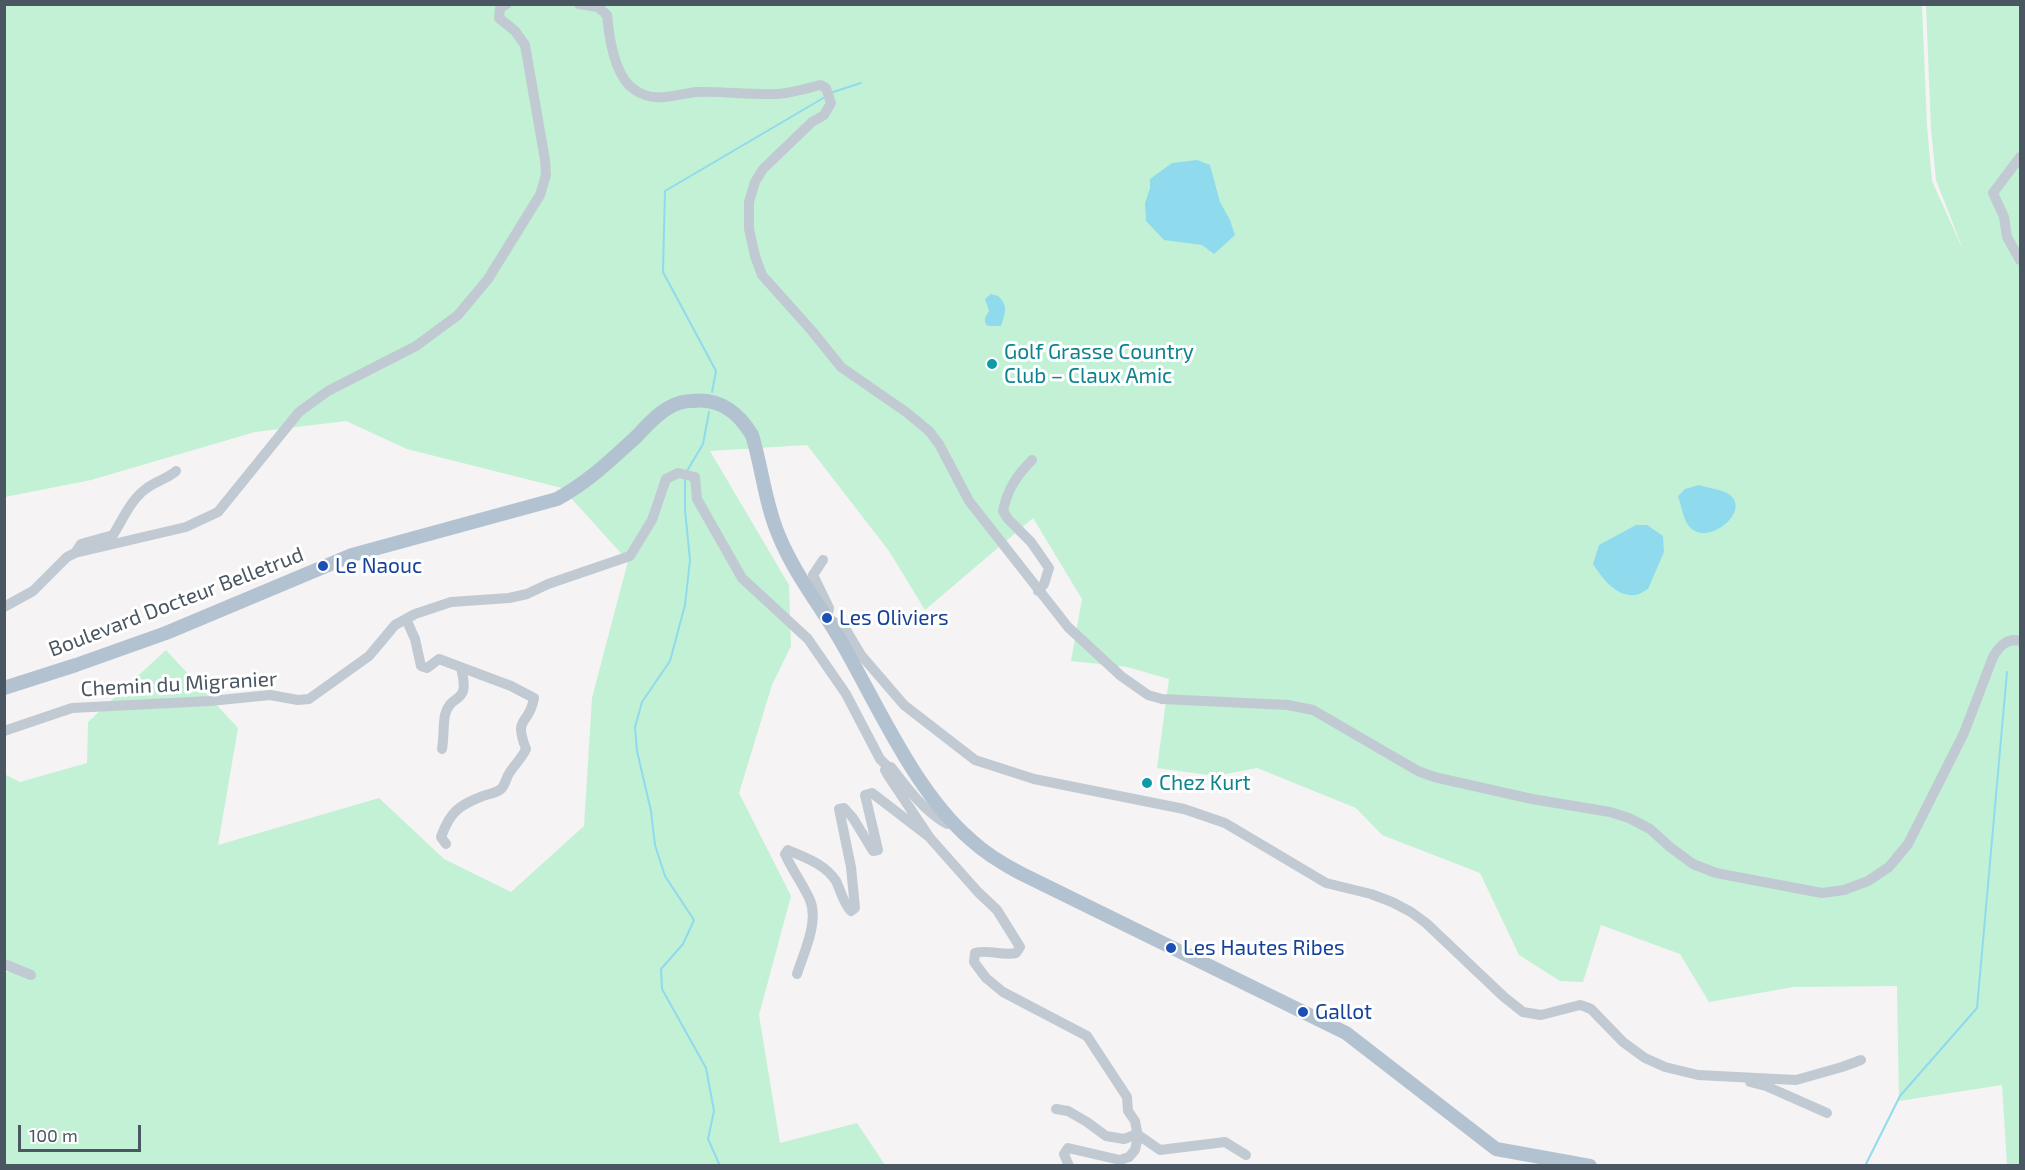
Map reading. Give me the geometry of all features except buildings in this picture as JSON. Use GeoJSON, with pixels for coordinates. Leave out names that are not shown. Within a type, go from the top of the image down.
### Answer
{"type":"FeatureCollection","features":[{"type":"Feature","properties":{"kind":"main road","name":"Boulevard Docteur Belletrud"},"geometry":{"type":"LineString","coordinates":[[4,688],[166,633],[352,555],[557,499],[595,474],[671,406],[687,401],[715,402],[734,411],[744,421],[752,435],[777,534],[800,577],[827,618],[923,783],[952,821],[985,852],[1020,873],[1346,1033],[1496,1149],[1590,1166]]}},
{"type":"Feature","properties":{"kind":"street"},"geometry":{"type":"LineString","coordinates":[[4,607],[33,591],[66,557],[75,553],[186,527],[218,512],[299,412],[328,391],[416,346],[458,315],[469,302],[488,279],[540,195],[546,175],[525,45],[515,31],[499,18],[500,8],[507,4]]}},
{"type":"Feature","properties":{"kind":"street"},"geometry":{"type":"LineString","coordinates":[[588,6],[607,15],[609,40],[623,75],[632,89],[646,96],[664,98],[696,92],[778,94],[820,86],[826,88],[831,101],[824,115],[812,122],[763,169],[755,182],[748,202],[749,229],[762,275],[841,367],[906,412],[929,431],[939,444],[969,501],[1068,627],[1136,687],[1152,696],[1162,699],[1288,705],[1313,710],[1418,771],[1434,777],[1532,799],[1610,812],[1640,822],[1678,853],[1704,869],[1742,879],[1822,893],[1844,890],[1868,881],[1889,867],[1908,844],[1964,733],[1993,657],[1998,648],[2007,641],[2020,640]]}},
{"type":"Feature","properties":{"kind":"street"},"geometry":{"type":"LineString","coordinates":[[2020,157],[1993,193],[2004,217],[2007,237],[2020,260]]}},
{"type":"Feature","properties":{"kind":"street"},"geometry":{"type":"LineString","coordinates":[[1032,460],[1016,477],[1003,511],[1031,542],[1049,568],[1044,584],[1038,591]]}},
{"type":"Feature","properties":{"kind":"street"},"geometry":{"type":"LineString","coordinates":[[75,553],[81,544],[113,535],[136,497],[176,471]]}},
{"type":"Feature","properties":{"kind":"street","name":"Chemin du Migranier"},"geometry":{"type":"LineString","coordinates":[[4,731],[72,708],[210,701],[270,695],[298,700],[309,699],[369,656],[395,625],[406,619],[452,602],[509,598],[527,594],[548,584],[630,556],[652,520],[666,478],[678,473],[695,477],[697,499],[742,578],[808,639],[846,694],[880,759],[887,766]]}},
{"type":"Feature","properties":{"kind":"street"},"geometry":{"type":"LineString","coordinates":[[823,560],[813,575],[829,608],[827,618],[845,628],[861,655],[904,705],[975,760],[1034,779],[1184,809],[1225,823],[1326,883],[1371,894],[1411,912],[1523,1012],[1541,1015],[1580,1005],[1586,1007],[1591,1009],[1623,1042],[1645,1058],[1665,1067],[1698,1075],[1796,1080],[1861,1060]]}},
{"type":"Feature","properties":{"kind":"street"},"geometry":{"type":"LineString","coordinates":[[406,619],[415,639],[421,666],[427,668],[439,660],[511,686],[534,698],[531,712],[521,723],[519,732],[526,749],[522,757],[508,774],[500,790],[462,804],[453,813],[445,824],[441,837],[446,844]]}},
{"type":"Feature","properties":{"kind":"street"},"geometry":{"type":"LineString","coordinates":[[442,749],[448,707],[462,695],[465,688],[461,668]]}},
{"type":"Feature","properties":{"kind":"street"},"geometry":{"type":"LineString","coordinates":[[952,821],[946,824],[936,818],[887,766],[885,770],[889,777],[930,838],[997,910],[1020,947],[1016,953],[1004,955],[982,951],[975,953],[974,963],[986,978],[1003,992],[1087,1035],[1127,1097],[1128,1111],[1135,1121],[1136,1150],[1129,1157],[1115,1160],[1068,1148],[1064,1154],[1069,1166]]}},
{"type":"Feature","properties":{"kind":"street"},"geometry":{"type":"LineString","coordinates":[[797,974],[813,915],[805,889],[785,854],[788,850],[819,864],[828,871],[851,911],[855,908],[851,867],[839,809],[844,808],[853,819],[873,851],[878,850],[865,795],[872,793],[914,828],[930,838]]}},
{"type":"Feature","properties":{"kind":"street"},"geometry":{"type":"LineString","coordinates":[[4,964],[31,975]]}},
{"type":"Feature","properties":{"kind":"street"},"geometry":{"type":"LineString","coordinates":[[1744,1077],[1747,1081],[1774,1089],[1827,1113]]}},
{"type":"Feature","properties":{"kind":"street"},"geometry":{"type":"LineString","coordinates":[[1056,1109],[1068,1112],[1087,1122],[1106,1136],[1124,1139],[1137,1134]]}},
{"type":"Feature","properties":{"kind":"street"},"geometry":{"type":"LineString","coordinates":[[1137,1134],[1160,1150],[1225,1142],[1246,1155]]}},
{"type":"Feature","properties":{"kind":"green space"},"geometry":{"type":"Polygon","coordinates":[[[5,5],[1922,5],[1927,126],[1932,181],[1964,252],[1936,180],[1931,129],[1926,5],[2020,5],[2020,1165],[2007,1165],[2002,1085],[1899,1101],[1897,986],[1793,987],[1709,1002],[1680,954],[1601,925],[1583,982],[1560,981],[1519,955],[1480,873],[1382,835],[1356,808],[1257,768],[1216,776],[1157,768],[1169,679],[1127,667],[1071,661],[1082,599],[1033,518],[925,610],[889,551],[807,445],[710,451],[789,585],[791,646],[772,685],[739,793],[791,896],[759,1015],[780,1143],[857,1123],[885,1165],[5,1165],[4,974],[8,971],[4,954],[4,774],[20,782],[87,763],[88,722],[166,650],[238,728],[218,845],[379,798],[444,859],[511,892],[584,826],[592,698],[628,561],[562,488],[407,449],[346,421],[255,432],[91,480],[5,497],[5,5]]]}},
{"type":"Feature","properties":{"kind":"water"},"geometry":{"type":"Polygon","coordinates":[[[1197,160],[1210,165],[1220,202],[1235,235],[1214,254],[1202,245],[1164,240],[1146,221],[1145,203],[1150,188],[1150,179],[1172,163],[1197,160]]]}},
{"type":"Feature","properties":{"kind":"water"},"geometry":{"type":"Polygon","coordinates":[[[991,294],[998,296],[1004,303],[1005,314],[1001,326],[988,326],[985,322],[989,311],[985,299],[991,294]]]}},
{"type":"Feature","properties":{"kind":"water"},"geometry":{"type":"Polygon","coordinates":[[[1699,485],[1727,493],[1735,502],[1732,517],[1718,529],[1710,532],[1701,533],[1690,527],[1678,496],[1685,489],[1699,485]]]}},
{"type":"Feature","properties":{"kind":"water"},"geometry":{"type":"Polygon","coordinates":[[[1636,525],[1647,525],[1663,536],[1664,552],[1648,589],[1637,595],[1628,595],[1610,586],[1593,564],[1599,545],[1636,525]]]}},
{"type":"Feature","properties":{"kind":"waterway"},"geometry":{"type":"LineString","coordinates":[[833,92],[861,83]]}},
{"type":"Feature","properties":{"kind":"waterway"},"geometry":{"type":"LineString","coordinates":[[712,392],[716,371],[663,272],[665,191],[825,97]]}},
{"type":"Feature","properties":{"kind":"waterway"},"geometry":{"type":"LineString","coordinates":[[687,471],[703,444],[709,412]]}},
{"type":"Feature","properties":{"kind":"waterway"},"geometry":{"type":"LineString","coordinates":[[685,479],[685,510],[690,560],[685,605],[670,661],[642,702],[635,727],[637,751],[651,811],[655,845],[665,876],[694,920],[683,944],[661,969],[662,989],[706,1068],[714,1111],[708,1139],[720,1166]]}},
{"type":"Feature","properties":{"kind":"waterway"},"geometry":{"type":"LineString","coordinates":[[1865,1166],[1900,1096],[1977,1008],[2007,672]]}},
{"type":"Feature","properties":{"kind":"place","name":"Golf Grasse Country Club – Claux Amic"},"geometry":{"type":"Point","coordinates":[992,364]}},
{"type":"Feature","properties":{"kind":"place","name":"Le Naouc"},"geometry":{"type":"Point","coordinates":[323,566]}},
{"type":"Feature","properties":{"kind":"place","name":"Les Oliviers"},"geometry":{"type":"Point","coordinates":[827,618]}},
{"type":"Feature","properties":{"kind":"place","name":"Chez Kurt"},"geometry":{"type":"Point","coordinates":[1147,783]}},
{"type":"Feature","properties":{"kind":"place","name":"Les Hautes Ribes"},"geometry":{"type":"Point","coordinates":[1171,948]}},
{"type":"Feature","properties":{"kind":"place","name":"Gallot"},"geometry":{"type":"Point","coordinates":[1303,1012]}}]}
